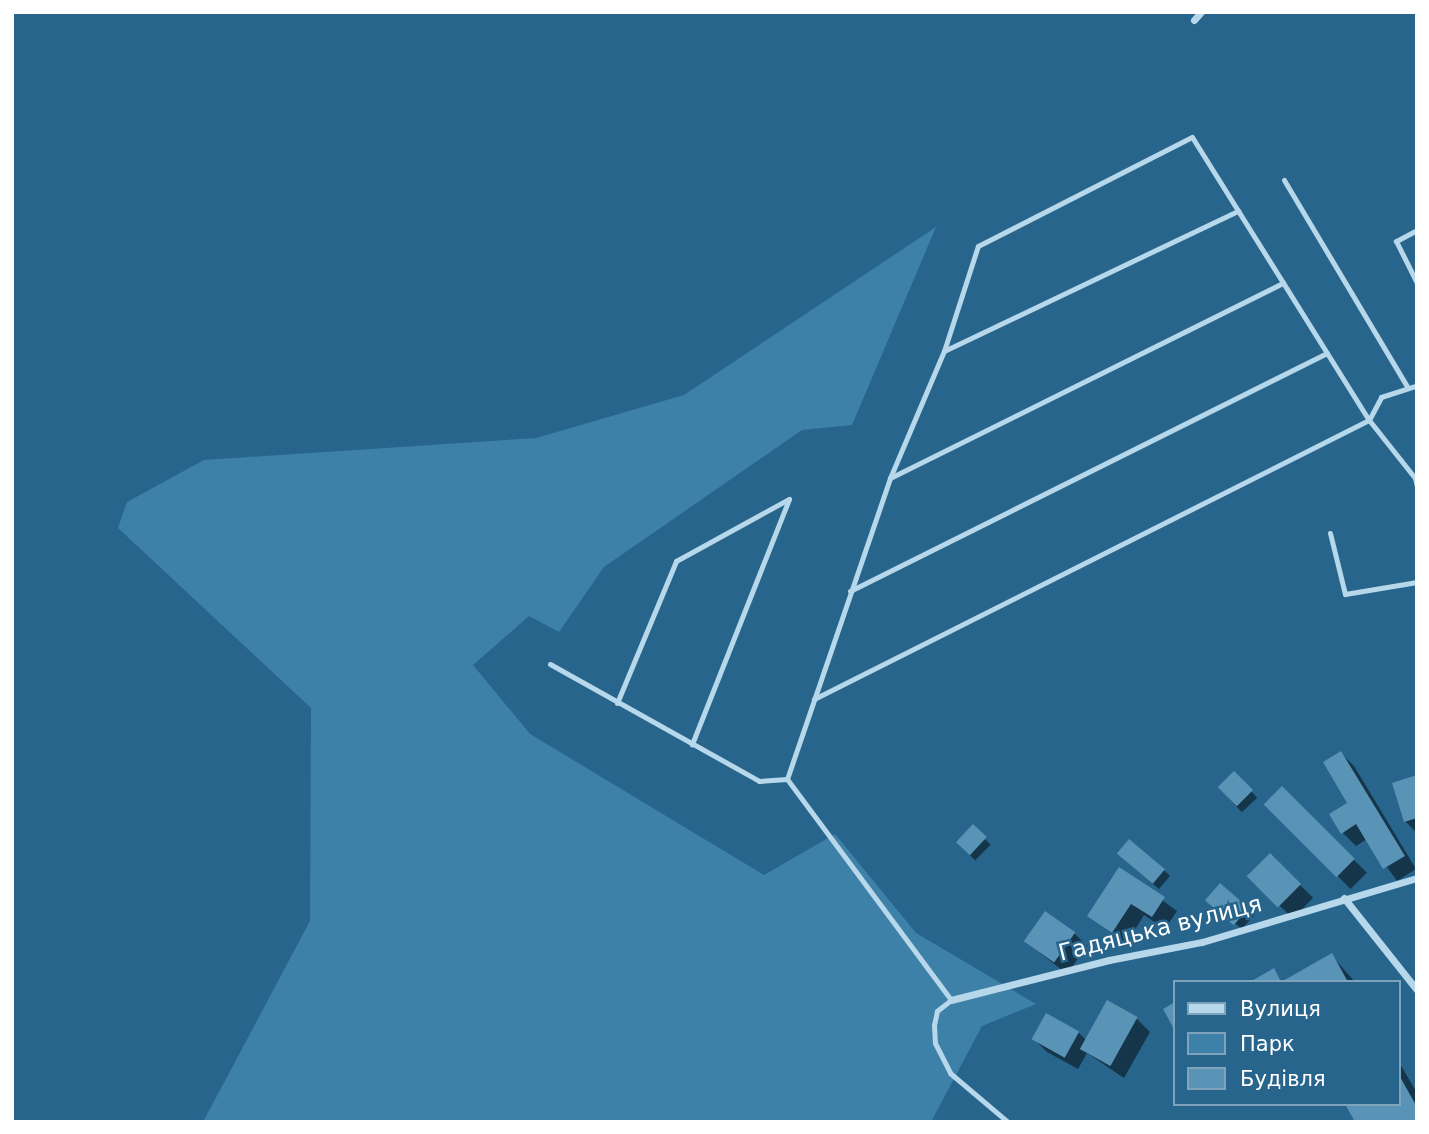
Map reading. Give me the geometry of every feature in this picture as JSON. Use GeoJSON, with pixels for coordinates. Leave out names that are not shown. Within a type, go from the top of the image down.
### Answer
{"type":"FeatureCollection","features":[{"type":"Feature","properties":{"kind":"street"},"geometry":{"type":"LineString","coordinates":[[1195,20],[1201,12]]}},
{"type":"Feature","properties":{"kind":"street","name":"Гадяцька вулиця"},"geometry":{"type":"LineString","coordinates":[[951,1000],[1202,942],[1417,878]]}},
{"type":"Feature","properties":{"kind":"street"},"geometry":{"type":"LineString","coordinates":[[1344,898],[1417,990]]}},
{"type":"Feature","properties":{"kind":"lane"},"geometry":{"type":"LineString","coordinates":[[787,779],[890,478],[944,351],[978,246],[1192,137],[1369,420],[1415,478],[1417,487]]}},
{"type":"Feature","properties":{"kind":"lane"},"geometry":{"type":"LineString","coordinates":[[1284,180],[1408,388]]}},
{"type":"Feature","properties":{"kind":"lane"},"geometry":{"type":"LineString","coordinates":[[944,351],[1238,211]]}},
{"type":"Feature","properties":{"kind":"lane"},"geometry":{"type":"LineString","coordinates":[[1417,230],[1396,241],[1417,283]]}},
{"type":"Feature","properties":{"kind":"lane"},"geometry":{"type":"LineString","coordinates":[[890,478],[1283,282]]}},
{"type":"Feature","properties":{"kind":"lane"},"geometry":{"type":"LineString","coordinates":[[850,591],[1327,353]]}},
{"type":"Feature","properties":{"kind":"lane"},"geometry":{"type":"LineString","coordinates":[[814,699],[1369,420],[1381,397],[1417,385]]}},
{"type":"Feature","properties":{"kind":"lane"},"geometry":{"type":"LineString","coordinates":[[617,703],[676,561],[789,499],[692,744]]}},
{"type":"Feature","properties":{"kind":"lane"},"geometry":{"type":"LineString","coordinates":[[1330,533],[1345,594],[1417,582]]}},
{"type":"Feature","properties":{"kind":"lane"},"geometry":{"type":"LineString","coordinates":[[550,664],[760,782],[787,779]]}},
{"type":"Feature","properties":{"kind":"lane"},"geometry":{"type":"LineString","coordinates":[[787,779],[951,1000],[937,1011],[934,1025],[940,1057],[959,1085],[1008,1122]]}},
{"type":"Feature","properties":{"kind":"green space"},"geometry":{"type":"Polygon","coordinates":[[[936,227],[852,425],[802,430],[604,567],[559,632],[529,616],[473,665],[530,734],[764,875],[835,834],[916,933],[1036,1004],[982,1026],[931,1122],[203,1122],[310,921],[311,708],[118,528],[127,502],[204,460],[536,438],[684,395],[936,227]]]}},
{"type":"Feature","properties":{"kind":"building"},"geometry":{"type":"Polygon","coordinates":[[[1341,751],[1405,856],[1383,869],[1356,824],[1341,834],[1329,814],[1347,803],[1323,762],[1341,751]]]}},
{"type":"Feature","properties":{"kind":"building"},"geometry":{"type":"Polygon","coordinates":[[[1234,771],[1253,790],[1237,806],[1218,787],[1234,771]]]}},
{"type":"Feature","properties":{"kind":"building"},"geometry":{"type":"Polygon","coordinates":[[[1417,775],[1417,818],[1404,822],[1392,783],[1417,775]]]}},
{"type":"Feature","properties":{"kind":"building"},"geometry":{"type":"Polygon","coordinates":[[[1282,786],[1355,859],[1336,877],[1264,804],[1282,786]]]}},
{"type":"Feature","properties":{"kind":"building"},"geometry":{"type":"Polygon","coordinates":[[[973,824],[987,837],[970,855],[956,842],[973,824]]]}},
{"type":"Feature","properties":{"kind":"building"},"geometry":{"type":"Polygon","coordinates":[[[1129,839],[1165,869],[1153,884],[1117,854],[1129,839]]]}},
{"type":"Feature","properties":{"kind":"building"},"geometry":{"type":"Polygon","coordinates":[[[1270,853],[1301,884],[1278,907],[1247,876],[1270,853]]]}},
{"type":"Feature","properties":{"kind":"building"},"geometry":{"type":"Polygon","coordinates":[[[1119,867],[1165,897],[1152,917],[1131,904],[1112,933],[1087,916],[1119,867]]]}},
{"type":"Feature","properties":{"kind":"building"},"geometry":{"type":"Polygon","coordinates":[[[1220,883],[1249,908],[1234,925],[1205,900],[1220,883]]]}},
{"type":"Feature","properties":{"kind":"building"},"geometry":{"type":"Polygon","coordinates":[[[1045,911],[1075,932],[1054,963],[1024,941],[1045,911]]]}},
{"type":"Feature","properties":{"kind":"building"},"geometry":{"type":"Polygon","coordinates":[[[1332,953],[1347,980],[1285,980],[1332,953]]]}},
{"type":"Feature","properties":{"kind":"building"},"geometry":{"type":"Polygon","coordinates":[[[1274,968],[1280,980],[1253,980],[1274,968]]]}},
{"type":"Feature","properties":{"kind":"building"},"geometry":{"type":"Polygon","coordinates":[[[1107,1000],[1138,1017],[1110,1066],[1080,1049],[1107,1000]]]}},
{"type":"Feature","properties":{"kind":"building"},"geometry":{"type":"Polygon","coordinates":[[[1174,1003],[1174,1029],[1163,1009],[1174,1003]]]}},
{"type":"Feature","properties":{"kind":"building"},"geometry":{"type":"Polygon","coordinates":[[[1046,1013],[1079,1031],[1065,1058],[1031,1039],[1046,1013]]]}},
{"type":"Feature","properties":{"kind":"building"},"geometry":{"type":"Polygon","coordinates":[[[1401,1079],[1417,1107],[1417,1122],[1355,1122],[1346,1106],[1401,1106],[1401,1079]]]}}]}
